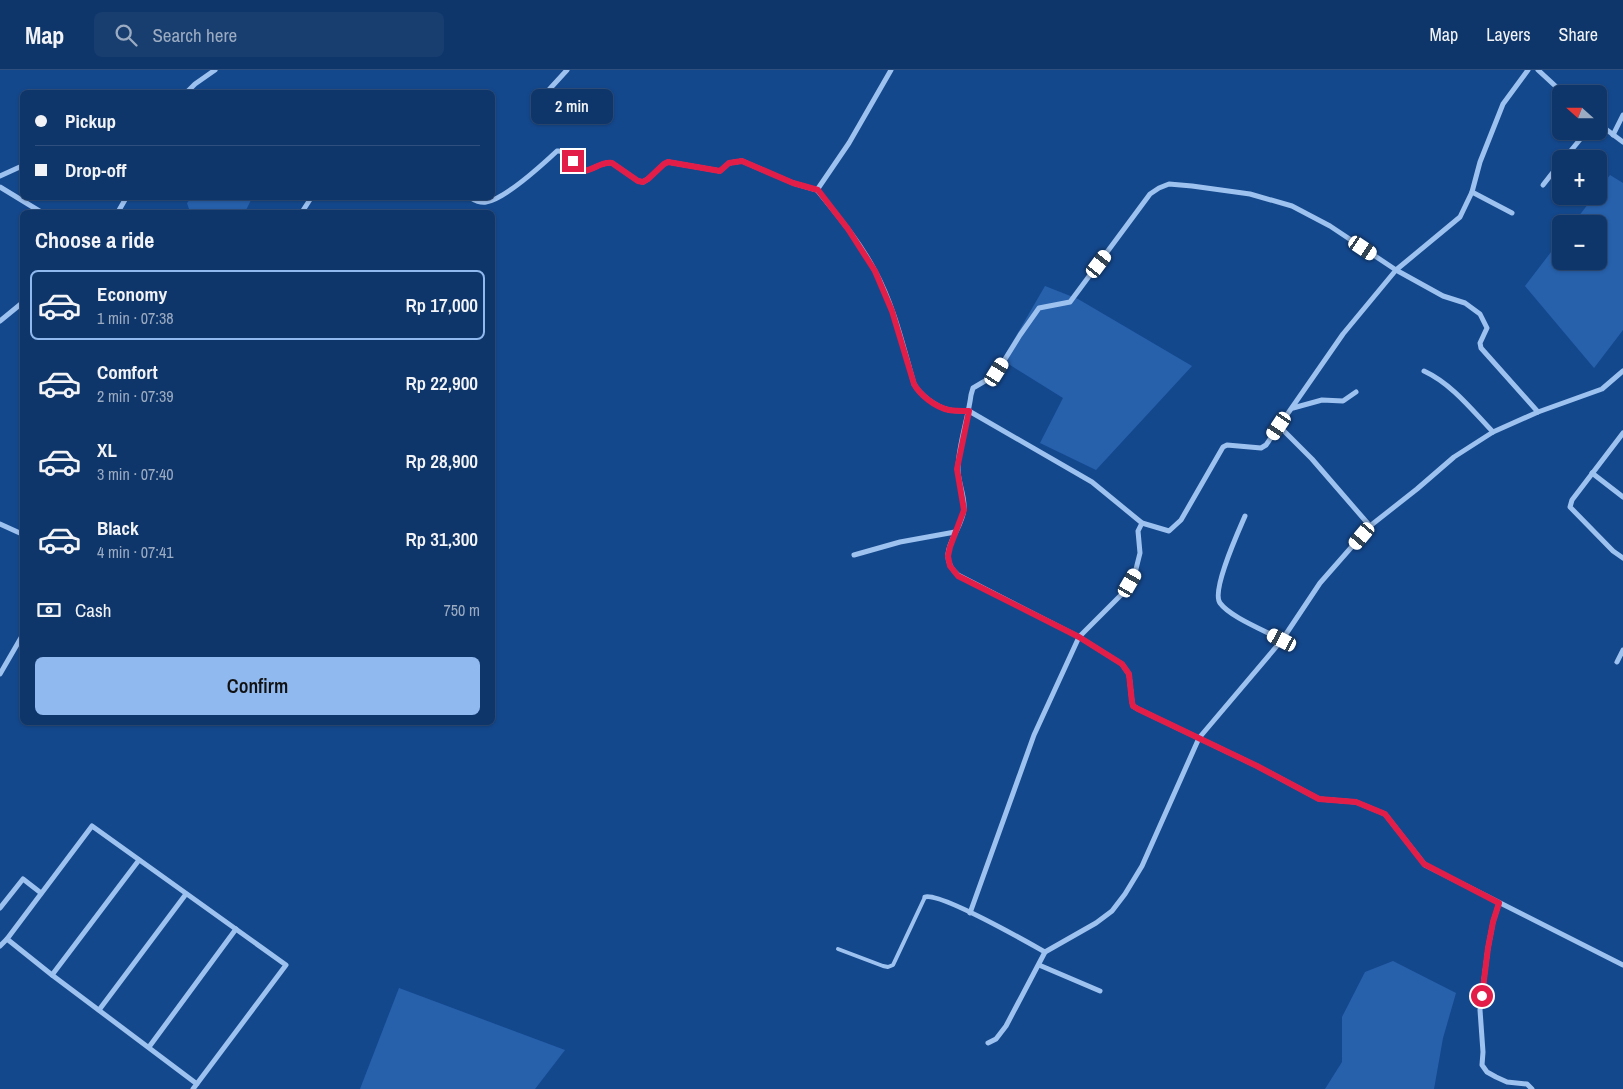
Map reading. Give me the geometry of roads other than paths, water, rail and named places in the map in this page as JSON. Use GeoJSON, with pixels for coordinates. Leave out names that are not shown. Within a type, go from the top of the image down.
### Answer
{"type":"FeatureCollection","features":[{"type":"Feature","properties":{"kind":"street"},"geometry":{"type":"LineString","coordinates":[[189,90],[215,70]]}},
{"type":"Feature","properties":{"kind":"street"},"geometry":{"type":"LineString","coordinates":[[535,105],[567,70]]}},
{"type":"Feature","properties":{"kind":"street"},"geometry":{"type":"LineString","coordinates":[[818,190],[849,143],[890,70]]}},
{"type":"Feature","properties":{"kind":"street"},"geometry":{"type":"LineString","coordinates":[[495,198],[522,182],[557,151],[566,153],[584,171],[608,162],[638,181],[643,182],[668,162],[720,171],[729,163],[742,161],[793,183],[818,190],[848,229],[875,271],[889,305],[914,384],[918,391],[949,410],[969,411],[1092,482],[1142,523],[1169,530],[1181,520],[1223,447],[1227,444],[1262,447],[1267,444],[1343,334],[1396,270],[1460,217],[1472,192],[1480,162],[1503,104],[1528,70]]}},
{"type":"Feature","properties":{"kind":"street"},"geometry":{"type":"LineString","coordinates":[[1538,70],[1554,85]]}},
{"type":"Feature","properties":{"kind":"street"},"geometry":{"type":"LineString","coordinates":[[1613,135],[1623,115]]}},
{"type":"Feature","properties":{"kind":"street"},"geometry":{"type":"LineString","coordinates":[[1608,131],[1623,142]]}},
{"type":"Feature","properties":{"kind":"street"},"geometry":{"type":"LineString","coordinates":[[1571,150],[1580,140]]}},
{"type":"Feature","properties":{"kind":"street"},"geometry":{"type":"LineString","coordinates":[[0,176],[20,167]]}},
{"type":"Feature","properties":{"kind":"street"},"geometry":{"type":"LineString","coordinates":[[1543,185],[1552,174]]}},
{"type":"Feature","properties":{"kind":"street"},"geometry":{"type":"LineString","coordinates":[[1538,412],[1481,348],[1480,343],[1487,328],[1480,314],[1465,304],[1444,296],[1396,270],[1330,226],[1292,206],[1250,194],[1169,184],[1150,194],[1070,302],[1040,308],[1020,335],[997,372],[973,388],[970,395],[969,411],[957,469],[964,510],[950,547],[948,560],[958,576],[1079,637],[1126,667],[1129,674],[1133,706],[1257,766],[1319,799],[1356,802],[1385,814],[1424,864],[1623,965]]}},
{"type":"Feature","properties":{"kind":"street"},"geometry":{"type":"LineString","coordinates":[[0,187],[20,199]]}},
{"type":"Feature","properties":{"kind":"street"},"geometry":{"type":"LineString","coordinates":[[1472,192],[1512,213]]}},
{"type":"Feature","properties":{"kind":"street"},"geometry":{"type":"LineString","coordinates":[[21,200],[38,210]]}},
{"type":"Feature","properties":{"kind":"street"},"geometry":{"type":"LineString","coordinates":[[474,200],[478,202],[490,200]]}},
{"type":"Feature","properties":{"kind":"street"},"geometry":{"type":"LineString","coordinates":[[0,321],[20,305]]}},
{"type":"Feature","properties":{"kind":"street"},"geometry":{"type":"LineString","coordinates":[[1424,371],[1444,382],[1493,432]]}},
{"type":"Feature","properties":{"kind":"street"},"geometry":{"type":"LineString","coordinates":[[988,1042],[996,1039],[1006,1026],[1045,952],[1112,911],[1125,894],[1142,866],[1199,738],[1282,640],[1320,583],[1370,526],[1417,489],[1454,456],[1493,432],[1538,412],[1602,389],[1623,372]]}},
{"type":"Feature","properties":{"kind":"street"},"geometry":{"type":"LineString","coordinates":[[1292,408],[1322,400],[1343,401],[1356,392]]}},
{"type":"Feature","properties":{"kind":"street"},"geometry":{"type":"LineString","coordinates":[[1279,426],[1312,459],[1370,526]]}},
{"type":"Feature","properties":{"kind":"street"},"geometry":{"type":"LineString","coordinates":[[1623,434],[1572,500],[1570,507],[1613,551],[1623,558]]}},
{"type":"Feature","properties":{"kind":"street"},"geometry":{"type":"LineString","coordinates":[[1592,473],[1623,497]]}},
{"type":"Feature","properties":{"kind":"street"},"geometry":{"type":"LineString","coordinates":[[1245,516],[1225,565],[1217,596],[1220,603],[1236,616],[1282,640]]}},
{"type":"Feature","properties":{"kind":"street"},"geometry":{"type":"LineString","coordinates":[[970,913],[1034,735],[1079,637],[1122,594],[1135,573],[1140,553],[1138,533],[1142,523]]}},
{"type":"Feature","properties":{"kind":"street"},"geometry":{"type":"LineString","coordinates":[[0,524],[20,533]]}},
{"type":"Feature","properties":{"kind":"street"},"geometry":{"type":"LineString","coordinates":[[854,555],[911,540],[955,532]]}},
{"type":"Feature","properties":{"kind":"street"},"geometry":{"type":"LineString","coordinates":[[0,674],[20,639]]}},
{"type":"Feature","properties":{"kind":"street"},"geometry":{"type":"LineString","coordinates":[[1617,662],[1623,650]]}},
{"type":"Feature","properties":{"kind":"street"},"geometry":{"type":"LineString","coordinates":[[0,946],[92,826],[286,965],[193,1089]]}},
{"type":"Feature","properties":{"kind":"street"},"geometry":{"type":"LineString","coordinates":[[52,975],[139,860]]}},
{"type":"Feature","properties":{"kind":"street"},"geometry":{"type":"LineString","coordinates":[[0,908],[23,879],[41,893]]}},
{"type":"Feature","properties":{"kind":"street"},"geometry":{"type":"LineString","coordinates":[[99,1010],[186,894]]}},
{"type":"Feature","properties":{"kind":"street"},"geometry":{"type":"LineString","coordinates":[[925,897],[936,898],[970,913],[1045,952]]}},
{"type":"Feature","properties":{"kind":"street"},"geometry":{"type":"LineString","coordinates":[[1499,903],[1488,948],[1480,1010],[1482,1065],[1487,1072],[1496,1077],[1507,1082],[1526,1084],[1532,1089]]}},
{"type":"Feature","properties":{"kind":"street"},"geometry":{"type":"LineString","coordinates":[[149,1047],[236,929]]}},
{"type":"Feature","properties":{"kind":"street"},"geometry":{"type":"LineString","coordinates":[[7,939],[197,1084]]}},
{"type":"Feature","properties":{"kind":"street"},"geometry":{"type":"LineString","coordinates":[[1039,965],[1100,991]]}},
{"type":"Feature","properties":{"kind":"lane"},"geometry":{"type":"LineString","coordinates":[[838,949],[884,966],[893,965],[925,897]]}}]}
